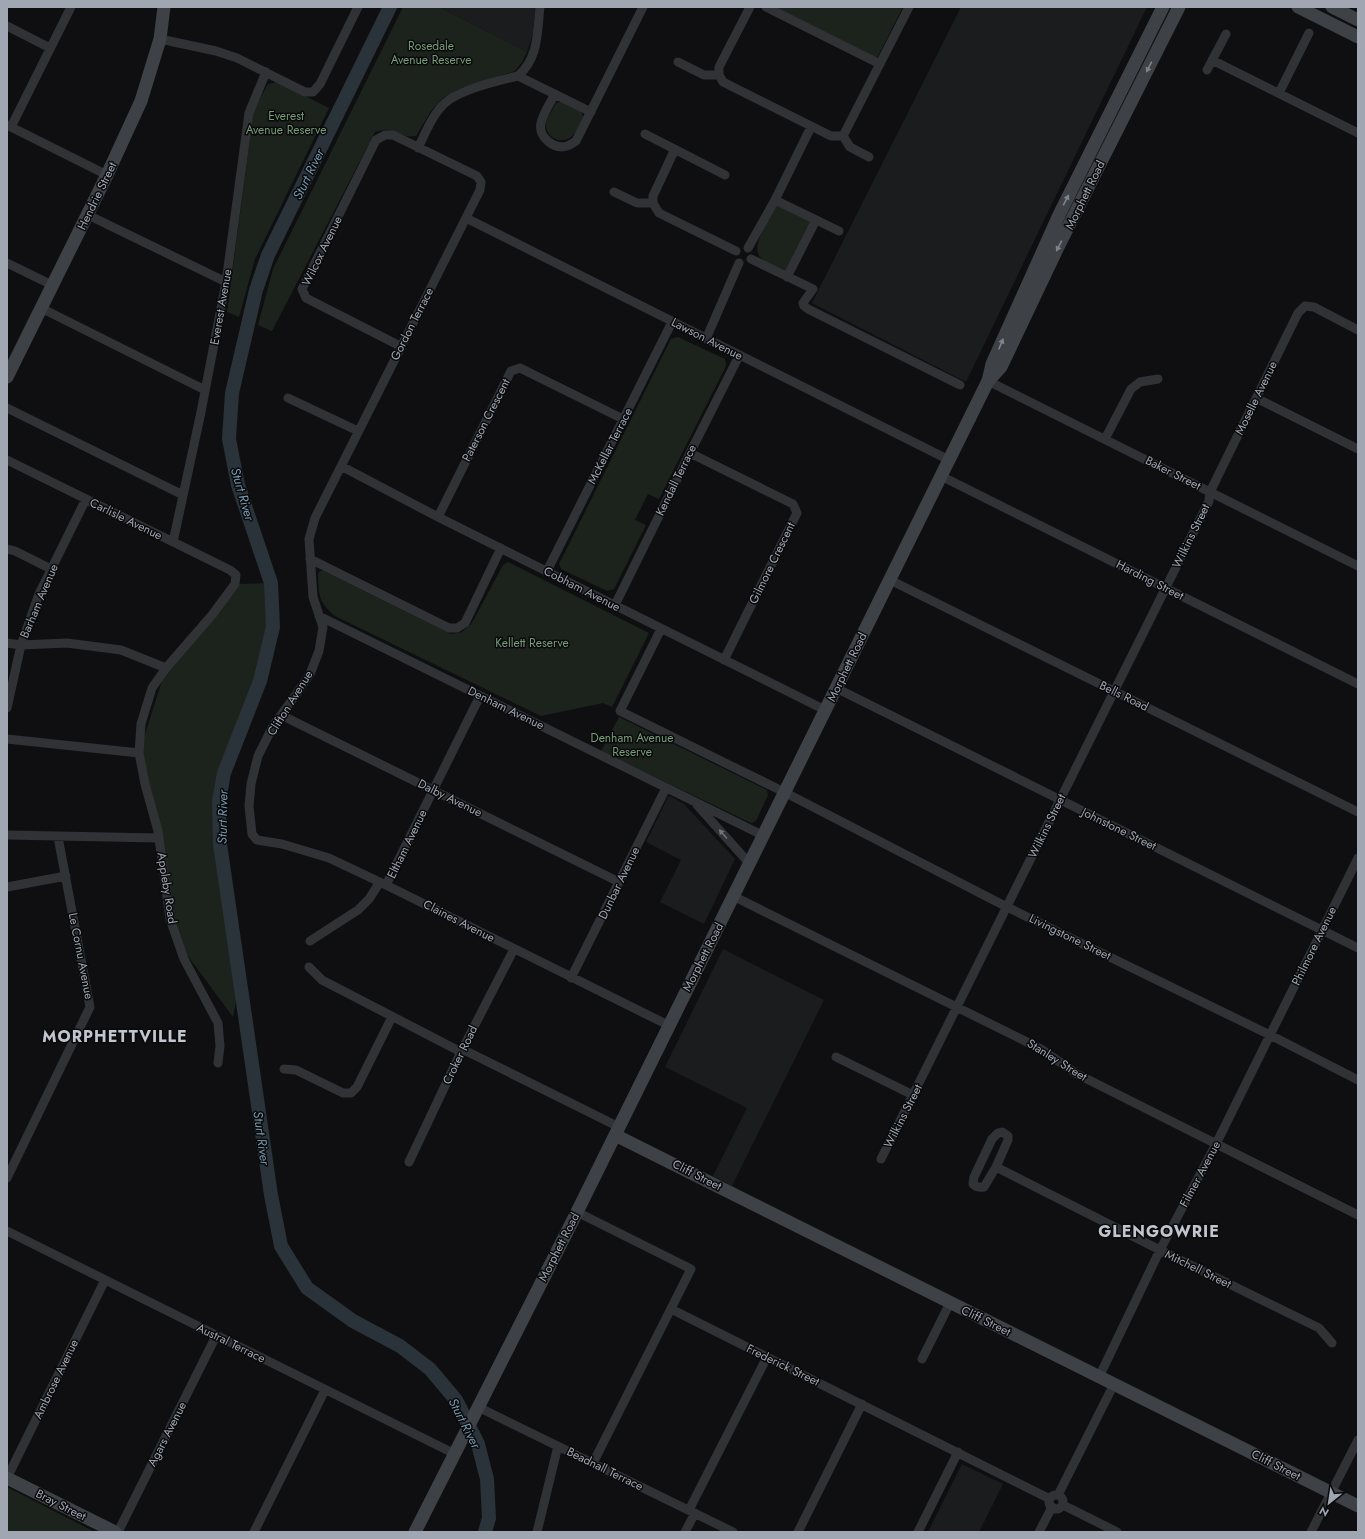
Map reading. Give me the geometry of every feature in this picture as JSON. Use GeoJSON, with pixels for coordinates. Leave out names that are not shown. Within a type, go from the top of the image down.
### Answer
{"type":"FeatureCollection","features":[{"type":"Feature","properties":{"kind":"main road","name":"Hendrie Street"},"geometry":{"type":"LineString","coordinates":[[7,377],[107,175],[141,101],[160,39],[164,7]]}},
{"type":"Feature","properties":{"kind":"main road"},"geometry":{"type":"LineString","coordinates":[[1151,32],[1159,7]]}},
{"type":"Feature","properties":{"kind":"main road","name":"Morphett Road"},"geometry":{"type":"LineString","coordinates":[[416,1532],[476,1410],[577,1212],[668,1025],[988,381],[992,364],[1040,256],[1164,7]]}},
{"type":"Feature","properties":{"kind":"main road","name":"Morphett Road"},"geometry":{"type":"LineString","coordinates":[[988,381],[1001,367],[1059,245],[1179,7]]}},
{"type":"Feature","properties":{"kind":"main road"},"geometry":{"type":"LineString","coordinates":[[1166,32],[1186,7]]}},
{"type":"Feature","properties":{"kind":"main road"},"geometry":{"type":"LineString","coordinates":[[1298,7],[1358,38]]}},
{"type":"Feature","properties":{"kind":"main road"},"geometry":{"type":"LineString","coordinates":[[1324,20],[1330,17],[1333,7],[1358,20]]}},
{"type":"Feature","properties":{"kind":"main road"},"geometry":{"type":"LineString","coordinates":[[1338,27],[1337,20],[1339,17],[1346,14]]}},
{"type":"Feature","properties":{"kind":"main road","name":"Cliff Street"},"geometry":{"type":"LineString","coordinates":[[617,1131],[950,1303],[1358,1506]]}},
{"type":"Feature","properties":{"kind":"main road","name":"Bray Street"},"geometry":{"type":"LineString","coordinates":[[7,1478],[116,1532]]}},
{"type":"Feature","properties":{"kind":"street"},"geometry":{"type":"LineString","coordinates":[[70,7],[9,126],[107,175]]}},
{"type":"Feature","properties":{"kind":"street"},"geometry":{"type":"LineString","coordinates":[[160,39],[216,51],[237,58],[305,92],[313,92],[320,84],[358,7]]}},
{"type":"Feature","properties":{"kind":"street"},"geometry":{"type":"LineString","coordinates":[[418,148],[430,122],[446,103],[457,95],[518,76],[526,70],[536,46],[540,7]]}},
{"type":"Feature","properties":{"kind":"street"},"geometry":{"type":"LineString","coordinates":[[555,94],[541,122],[540,128],[544,138],[552,145],[568,146],[576,142],[643,7]]}},
{"type":"Feature","properties":{"kind":"street"},"geometry":{"type":"LineString","coordinates":[[750,7],[719,67],[719,75],[724,82],[811,127],[831,136],[843,136]]}},
{"type":"Feature","properties":{"kind":"street"},"geometry":{"type":"LineString","coordinates":[[766,7],[880,64]]}},
{"type":"Feature","properties":{"kind":"street"},"geometry":{"type":"LineString","coordinates":[[843,136],[909,7]]}},
{"type":"Feature","properties":{"kind":"street"},"geometry":{"type":"LineString","coordinates":[[7,26],[50,48]]}},
{"type":"Feature","properties":{"kind":"street"},"geometry":{"type":"LineString","coordinates":[[1279,93],[1309,33]]}},
{"type":"Feature","properties":{"kind":"street"},"geometry":{"type":"LineString","coordinates":[[1207,70],[1226,34]]}},
{"type":"Feature","properties":{"kind":"street"},"geometry":{"type":"LineString","coordinates":[[1212,60],[1358,133]]}},
{"type":"Feature","properties":{"kind":"street"},"geometry":{"type":"LineString","coordinates":[[678,62],[704,75],[719,75]]}},
{"type":"Feature","properties":{"kind":"street","name":"Everest Avenue"},"geometry":{"type":"LineString","coordinates":[[173,542],[226,282],[249,112],[266,72]]}},
{"type":"Feature","properties":{"kind":"street"},"geometry":{"type":"LineString","coordinates":[[518,76],[591,112]]}},
{"type":"Feature","properties":{"kind":"street"},"geometry":{"type":"LineString","coordinates":[[748,248],[775,200],[811,127]]}},
{"type":"Feature","properties":{"kind":"street"},"geometry":{"type":"LineString","coordinates":[[645,134],[725,175]]}},
{"type":"Feature","properties":{"kind":"street","name":"Wilcox Avenue"},"geometry":{"type":"LineString","coordinates":[[400,346],[306,298],[302,289],[376,140],[385,135],[393,135],[418,148]]}},
{"type":"Feature","properties":{"kind":"street"},"geometry":{"type":"LineString","coordinates":[[843,136],[850,147],[869,156]]}},
{"type":"Feature","properties":{"kind":"street","name":"Gordon Terrace"},"geometry":{"type":"LineString","coordinates":[[341,466],[400,346],[480,190],[481,182],[477,176],[418,148]]}},
{"type":"Feature","properties":{"kind":"street"},"geometry":{"type":"LineString","coordinates":[[675,149],[653,196],[653,203],[659,213],[736,251]]}},
{"type":"Feature","properties":{"kind":"street"},"geometry":{"type":"LineString","coordinates":[[614,192],[637,204],[653,203]]}},
{"type":"Feature","properties":{"kind":"street"},"geometry":{"type":"LineString","coordinates":[[775,200],[839,231]]}},
{"type":"Feature","properties":{"kind":"street"},"geometry":{"type":"LineString","coordinates":[[88,214],[226,282]]}},
{"type":"Feature","properties":{"kind":"street","name":"Lawson Avenue"},"geometry":{"type":"LineString","coordinates":[[466,218],[949,460]]}},
{"type":"Feature","properties":{"kind":"street"},"geometry":{"type":"LineString","coordinates":[[787,277],[816,220]]}},
{"type":"Feature","properties":{"kind":"street"},"geometry":{"type":"LineString","coordinates":[[741,247],[748,248],[752,253],[752,259],[745,264],[739,263],[734,257],[736,251],[741,247]]}},
{"type":"Feature","properties":{"kind":"street"},"geometry":{"type":"LineString","coordinates":[[752,259],[813,289],[803,303],[808,309],[960,385]]}},
{"type":"Feature","properties":{"kind":"street"},"geometry":{"type":"LineString","coordinates":[[7,263],[52,285]]}},
{"type":"Feature","properties":{"kind":"street"},"geometry":{"type":"LineString","coordinates":[[706,339],[739,263]]}},
{"type":"Feature","properties":{"kind":"street","name":"Moselle Avenue"},"geometry":{"type":"LineString","coordinates":[[1210,492],[1298,313],[1305,306],[1314,307],[1358,330]]}},
{"type":"Feature","properties":{"kind":"street"},"geometry":{"type":"LineString","coordinates":[[41,308],[205,390]]}},
{"type":"Feature","properties":{"kind":"street","name":"McKellar Terrace"},"geometry":{"type":"LineString","coordinates":[[547,571],[672,322]]}},
{"type":"Feature","properties":{"kind":"street","name":"Kendall Terrace"},"geometry":{"type":"LineString","coordinates":[[615,605],[739,356]]}},
{"type":"Feature","properties":{"kind":"street","name":"Paterson Crescent"},"geometry":{"type":"LineString","coordinates":[[438,517],[512,371],[520,368],[623,419]]}},
{"type":"Feature","properties":{"kind":"street"},"geometry":{"type":"LineString","coordinates":[[1105,439],[1131,390],[1140,382],[1158,379]]}},
{"type":"Feature","properties":{"kind":"street","name":"Baker Street"},"geometry":{"type":"LineString","coordinates":[[988,381],[1358,566]]}},
{"type":"Feature","properties":{"kind":"street"},"geometry":{"type":"LineString","coordinates":[[288,398],[358,431]]}},
{"type":"Feature","properties":{"kind":"street"},"geometry":{"type":"LineString","coordinates":[[1256,398],[1358,449]]}},
{"type":"Feature","properties":{"kind":"street"},"geometry":{"type":"LineString","coordinates":[[7,408],[183,495]]}},
{"type":"Feature","properties":{"kind":"street","name":"Gilmore Crescent"},"geometry":{"type":"LineString","coordinates":[[690,452],[793,504],[796,513],[724,660]]}},
{"type":"Feature","properties":{"kind":"street","name":"Carlisle Avenue"},"geometry":{"type":"LineString","coordinates":[[7,460],[230,570],[236,575],[235,584]]}},
{"type":"Feature","properties":{"kind":"street","name":"Cobham Avenue"},"geometry":{"type":"LineString","coordinates":[[341,466],[438,517],[825,710]]}},
{"type":"Feature","properties":{"kind":"street","name":"Clifton Avenue"},"geometry":{"type":"LineString","coordinates":[[251,828],[249,806],[251,784],[258,756],[273,726],[296,696],[310,674],[319,651],[323,627],[313,597],[309,539],[314,518],[341,466]]}},
{"type":"Feature","properties":{"kind":"street","name":"Harding Street"},"geometry":{"type":"LineString","coordinates":[[941,476],[1358,684]]}},
{"type":"Feature","properties":{"kind":"street","name":"Wilkins Street"},"geometry":{"type":"LineString","coordinates":[[881,1159],[1209,501],[1210,492]]}},
{"type":"Feature","properties":{"kind":"street","name":"Barham Avenue"},"geometry":{"type":"LineString","coordinates":[[7,708],[21,645],[39,594],[86,499]]}},
{"type":"Feature","properties":{"kind":"street"},"geometry":{"type":"LineString","coordinates":[[310,559],[449,628],[457,628],[465,623],[501,548]]}},
{"type":"Feature","properties":{"kind":"street"},"geometry":{"type":"LineString","coordinates":[[7,550],[15,551],[51,570]]}},
{"type":"Feature","properties":{"kind":"street","name":"Bells Road"},"geometry":{"type":"LineString","coordinates":[[890,580],[1358,812]]}},
{"type":"Feature","properties":{"kind":"street","name":"Appleby Road"},"geometry":{"type":"LineString","coordinates":[[218,1063],[220,1046],[218,1023],[184,959],[170,919],[159,838],[139,753],[142,724],[152,688],[166,668],[212,615],[235,584]]}},
{"type":"Feature","properties":{"kind":"street","name":"Denham Avenue"},"geometry":{"type":"LineString","coordinates":[[319,616],[762,835]]}},
{"type":"Feature","properties":{"kind":"street","name":"Livingstone Street"},"geometry":{"type":"LineString","coordinates":[[662,629],[620,711],[784,792],[1007,907],[1270,1035],[1358,1080]]}},
{"type":"Feature","properties":{"kind":"street"},"geometry":{"type":"LineString","coordinates":[[7,644],[21,645],[67,643],[121,650],[166,668]]}},
{"type":"Feature","properties":{"kind":"street","name":"Johnstone Street"},"geometry":{"type":"LineString","coordinates":[[836,688],[1358,948]]}},
{"type":"Feature","properties":{"kind":"street","name":"Eltham Avenue"},"geometry":{"type":"LineString","coordinates":[[310,940],[358,910],[370,899],[383,883],[433,790],[480,696]]}},
{"type":"Feature","properties":{"kind":"street","name":"Dalby Avenue"},"geometry":{"type":"LineString","coordinates":[[281,715],[619,882]]}},
{"type":"Feature","properties":{"kind":"street"},"geometry":{"type":"LineString","coordinates":[[7,740],[139,753]]}},
{"type":"Feature","properties":{"kind":"street","name":"Dunbar Avenue"},"geometry":{"type":"LineString","coordinates":[[571,978],[666,788]]}},
{"type":"Feature","properties":{"kind":"street","name":"Denham Avenue"},"geometry":{"type":"LineString","coordinates":[[694,801],[749,863]]}},
{"type":"Feature","properties":{"kind":"street","name":"Claines Avenue"},"geometry":{"type":"LineString","coordinates":[[251,828],[252,834],[257,840],[282,844],[329,858],[383,883],[668,1025]]}},
{"type":"Feature","properties":{"kind":"street"},"geometry":{"type":"LineString","coordinates":[[7,835],[159,838]]}},
{"type":"Feature","properties":{"kind":"street","name":"Le Cornu Avenue"},"geometry":{"type":"LineString","coordinates":[[7,1178],[90,1007],[58,837]]}},
{"type":"Feature","properties":{"kind":"street","name":"Philmore Avenue"},"geometry":{"type":"LineString","coordinates":[[1270,1035],[1358,858]]}},
{"type":"Feature","properties":{"kind":"street"},"geometry":{"type":"LineString","coordinates":[[7,887],[66,876]]}},
{"type":"Feature","properties":{"kind":"street","name":"Stanley Street"},"geometry":{"type":"LineString","coordinates":[[733,896],[1041,1049],[1077,1074],[1358,1215]]}},
{"type":"Feature","properties":{"kind":"street","name":"Croker Road"},"geometry":{"type":"LineString","coordinates":[[408,1162],[462,1050],[514,949]]}},
{"type":"Feature","properties":{"kind":"street"},"geometry":{"type":"LineString","coordinates":[[309,967],[322,980],[462,1050],[617,1131]]}},
{"type":"Feature","properties":{"kind":"street"},"geometry":{"type":"LineString","coordinates":[[284,1069],[296,1070],[343,1093],[351,1093],[358,1087],[392,1016]]}},
{"type":"Feature","properties":{"kind":"street","name":"Filmer Avenue"},"geometry":{"type":"LineString","coordinates":[[1099,1377],[1160,1250],[1216,1144],[1270,1035]]}},
{"type":"Feature","properties":{"kind":"street"},"geometry":{"type":"LineString","coordinates":[[836,1056],[913,1094]]}},
{"type":"Feature","properties":{"kind":"street"},"geometry":{"type":"LineString","coordinates":[[1002,1132],[1008,1136],[1008,1140],[996,1167],[984,1187],[980,1188],[973,1184],[974,1177],[992,1139],[998,1133],[1002,1132]]}},
{"type":"Feature","properties":{"kind":"street","name":"Mitchell Street"},"geometry":{"type":"LineString","coordinates":[[996,1167],[1319,1328],[1332,1343]]}},
{"type":"Feature","properties":{"kind":"street"},"geometry":{"type":"LineString","coordinates":[[577,1212],[691,1269],[593,1463]]}},
{"type":"Feature","properties":{"kind":"street","name":"Austral Terrace"},"geometry":{"type":"LineString","coordinates":[[7,1231],[455,1454]]}},
{"type":"Feature","properties":{"kind":"street","name":"Ambrose Avenue"},"geometry":{"type":"LineString","coordinates":[[7,1478],[104,1280]]}},
{"type":"Feature","properties":{"kind":"street"},"geometry":{"type":"LineString","coordinates":[[922,1359],[950,1303]]}},
{"type":"Feature","properties":{"kind":"street","name":"Frederick Street"},"geometry":{"type":"LineString","coordinates":[[671,1309],[1053,1500]]}},
{"type":"Feature","properties":{"kind":"street","name":"Agars Avenue"},"geometry":{"type":"LineString","coordinates":[[116,1532],[216,1336]]}},
{"type":"Feature","properties":{"kind":"street"},"geometry":{"type":"LineString","coordinates":[[685,1532],[692,1512],[767,1357]]}},
{"type":"Feature","properties":{"kind":"street"},"geometry":{"type":"LineString","coordinates":[[1039,1532],[1053,1500],[1114,1384]]}},
{"type":"Feature","properties":{"kind":"street"},"geometry":{"type":"LineString","coordinates":[[254,1532],[325,1390]]}},
{"type":"Feature","properties":{"kind":"street"},"geometry":{"type":"LineString","coordinates":[[798,1532],[862,1404]]}},
{"type":"Feature","properties":{"kind":"street","name":"Beadnall Terrace"},"geometry":{"type":"LineString","coordinates":[[476,1410],[558,1446],[733,1532]]}},
{"type":"Feature","properties":{"kind":"street"},"geometry":{"type":"LineString","coordinates":[[1311,1532],[1358,1440]]}},
{"type":"Feature","properties":{"kind":"street"},"geometry":{"type":"LineString","coordinates":[[537,1532],[558,1446]]}},
{"type":"Feature","properties":{"kind":"street"},"geometry":{"type":"LineString","coordinates":[[918,1532],[958,1452]]}},
{"type":"Feature","properties":{"kind":"street"},"geometry":{"type":"LineString","coordinates":[[1053,1500],[1059,1508],[1063,1505],[1117,1532]]}},
{"type":"Feature","properties":{"kind":"shaded area"},"geometry":{"type":"Polygon","coordinates":[[[439,7],[535,7],[533,33],[527,52],[439,7]]]}},
{"type":"Feature","properties":{"kind":"shaded area"},"geometry":{"type":"Polygon","coordinates":[[[961,7],[1147,7],[966,382],[812,303],[961,7]]]}},
{"type":"Feature","properties":{"kind":"shaded area"},"geometry":{"type":"Polygon","coordinates":[[[670,796],[684,804],[735,859],[704,924],[660,902],[681,860],[646,842],[668,797],[670,796]]]}},
{"type":"Feature","properties":{"kind":"shaded area"},"geometry":{"type":"Polygon","coordinates":[[[723,949],[824,1000],[732,1186],[713,1176],[747,1108],[665,1067],[723,949]]]}},
{"type":"Feature","properties":{"kind":"shaded area"},"geometry":{"type":"Polygon","coordinates":[[[962,1464],[1003,1484],[979,1532],[928,1532],[962,1464]]]}},
{"type":"Feature","properties":{"kind":"green space","name":"Rosedale Avenue Reserve"},"geometry":{"type":"Polygon","coordinates":[[[403,7],[439,7],[527,52],[515,71],[459,89],[443,98],[431,111],[416,136],[401,135],[389,130],[375,132],[272,331],[258,325],[273,269],[403,7]]]}},
{"type":"Feature","properties":{"kind":"green space"},"geometry":{"type":"Polygon","coordinates":[[[770,7],[903,7],[876,60],[770,7]]]}},
{"type":"Feature","properties":{"kind":"green space","name":"Everest Avenue Reserve"},"geometry":{"type":"Polygon","coordinates":[[[277,82],[329,108],[255,259],[239,317],[227,312],[254,109],[268,84],[277,82]]]}},
{"type":"Feature","properties":{"kind":"green space"},"geometry":{"type":"Polygon","coordinates":[[[563,101],[581,110],[583,117],[574,134],[568,139],[560,140],[549,134],[546,123],[556,103],[563,101]]]}},
{"type":"Feature","properties":{"kind":"green space"},"geometry":{"type":"Polygon","coordinates":[[[776,204],[811,221],[786,271],[770,264],[761,258],[758,253],[759,239],[776,204]]]}},
{"type":"Feature","properties":{"kind":"green space"},"geometry":{"type":"Polygon","coordinates":[[[678,337],[725,359],[726,366],[659,499],[648,494],[635,520],[646,525],[614,589],[607,591],[561,569],[559,564],[671,339],[678,337]]]}},
{"type":"Feature","properties":{"kind":"green space","name":"Kellett Reserve"},"geometry":{"type":"Polygon","coordinates":[[[508,562],[649,633],[612,707],[603,703],[541,716],[335,616],[322,602],[319,593],[318,574],[320,571],[324,571],[451,634],[462,632],[472,623],[503,565],[508,562]]]}},
{"type":"Feature","properties":{"kind":"green space"},"geometry":{"type":"Polygon","coordinates":[[[271,583],[273,627],[260,681],[224,773],[219,801],[220,844],[240,980],[233,1017],[179,944],[139,753],[166,668],[235,584],[271,583]]]}},
{"type":"Feature","properties":{"kind":"green space","name":"Denham Avenue Reserve"},"geometry":{"type":"Polygon","coordinates":[[[619,717],[767,790],[768,795],[756,821],[751,823],[601,751],[619,717]]]}},
{"type":"Feature","properties":{"kind":"green space"},"geometry":{"type":"Polygon","coordinates":[[[7,1487],[95,1532],[7,1532],[7,1487]]]}},
{"type":"Feature","properties":{"kind":"waterway","name":"Sturt River"},"geometry":{"type":"LineString","coordinates":[[390,7],[268,255],[256,290],[232,393],[229,439],[238,485],[271,583],[273,627],[260,681],[224,773],[219,801],[220,844],[271,1195],[281,1246],[307,1288],[353,1321],[400,1346],[430,1369],[456,1400],[478,1444],[487,1479],[489,1518],[485,1532]]}},
{"type":"Feature","properties":{"kind":"district","name":"MORPHETTVILLE"},"geometry":{"type":"Point","coordinates":[115,1036]}},
{"type":"Feature","properties":{"kind":"district","name":"GLENGOWRIE"},"geometry":{"type":"Point","coordinates":[1159,1231]}}]}
